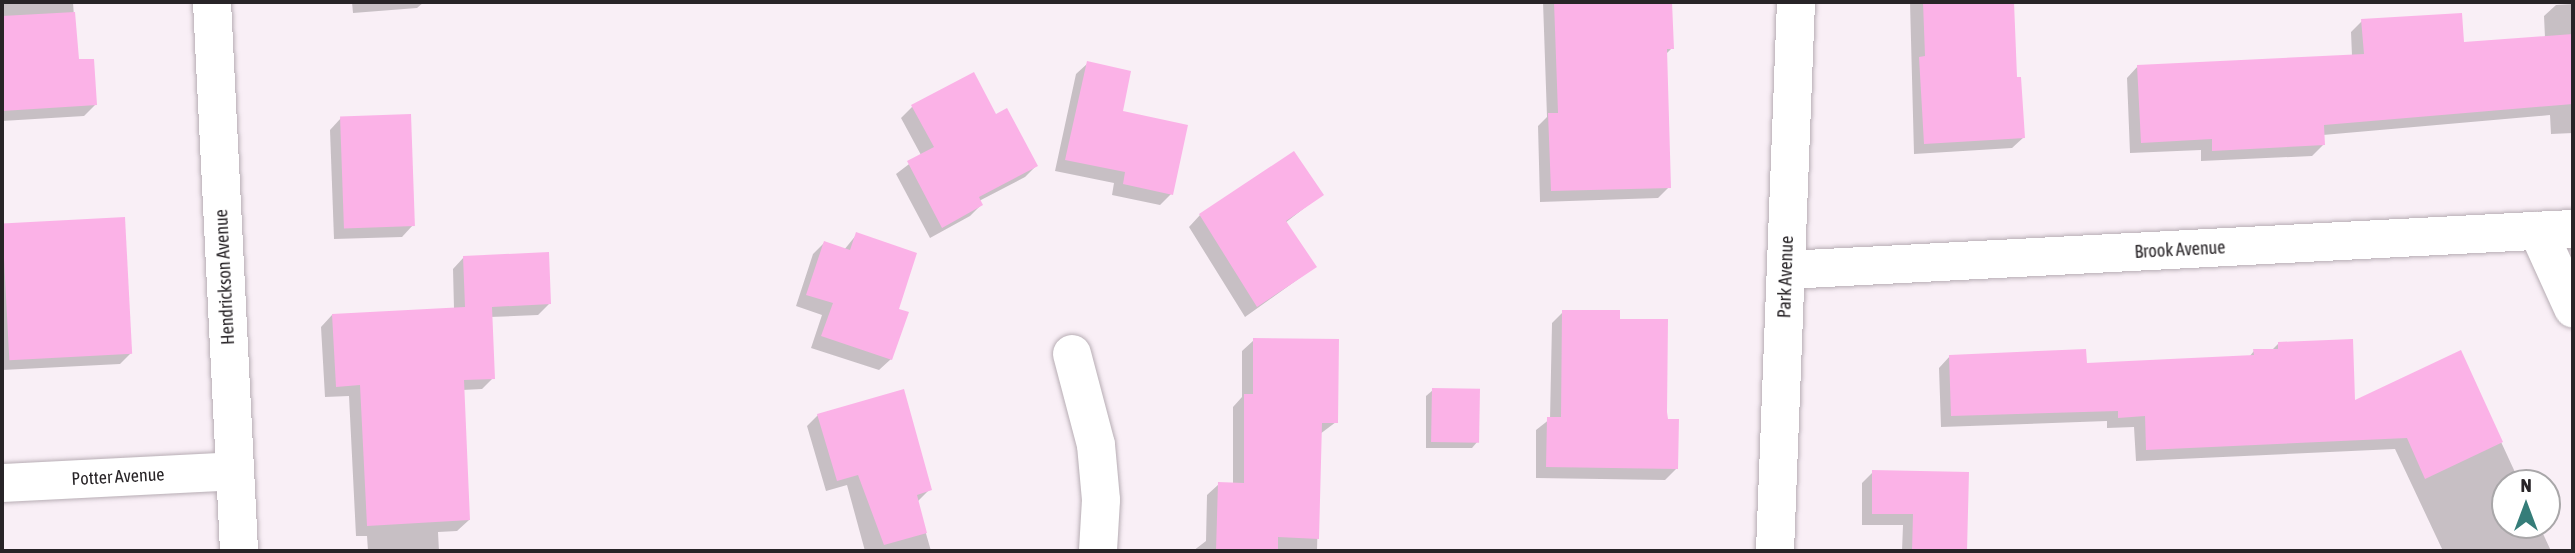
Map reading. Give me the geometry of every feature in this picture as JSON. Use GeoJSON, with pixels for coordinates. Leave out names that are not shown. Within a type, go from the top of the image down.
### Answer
{"type":"FeatureCollection","features":[{"type":"Feature","properties":{"kind":"street","name":"Hendrickson Avenue"},"geometry":{"type":"LineString","coordinates":[[212,2],[239,551]]}},
{"type":"Feature","properties":{"kind":"street","name":"Park Avenue"},"geometry":{"type":"LineString","coordinates":[[1775,551],[1796,2]]}},
{"type":"Feature","properties":{"kind":"street","name":"Brook Avenue"},"geometry":{"type":"LineString","coordinates":[[1787,270],[2556,230]]}},
{"type":"Feature","properties":{"kind":"street"},"geometry":{"type":"LineString","coordinates":[[2556,230],[2573,308]]}},
{"type":"Feature","properties":{"kind":"street"},"geometry":{"type":"LineString","coordinates":[[1072,354],[1096,445],[1101,499],[1098,551]]}},
{"type":"Feature","properties":{"kind":"street","name":"Potter Avenue"},"geometry":{"type":"LineString","coordinates":[[2,483],[235,471]]}},
{"type":"Feature","properties":{"kind":"building"},"geometry":{"type":"Polygon","coordinates":[[[1554,2],[1672,2],[1674,49],[1667,49],[1671,188],[1551,191],[1548,113],[1558,113],[1554,2]]]}},
{"type":"Feature","properties":{"kind":"building"},"geometry":{"type":"Polygon","coordinates":[[[1923,2],[2014,2],[2017,77],[2021,77],[2025,138],[1924,144],[1919,57],[1925,56],[1923,2]]]}},
{"type":"Feature","properties":{"kind":"building"},"geometry":{"type":"Polygon","coordinates":[[[75,12],[79,59],[94,59],[97,105],[2,111],[2,16],[75,12]]]}},
{"type":"Feature","properties":{"kind":"building"},"geometry":{"type":"Polygon","coordinates":[[[2462,13],[2464,42],[2573,34],[2573,104],[2324,125],[2325,145],[2212,151],[2212,139],[2141,143],[2137,65],[2364,54],[2361,19],[2462,13]]]}},
{"type":"Feature","properties":{"kind":"building"},"geometry":{"type":"Polygon","coordinates":[[[1087,61],[1131,71],[1123,111],[1188,125],[1173,195],[1123,184],[1125,172],[1065,160],[1087,61]]]}},
{"type":"Feature","properties":{"kind":"building"},"geometry":{"type":"Polygon","coordinates":[[[974,72],[996,114],[1007,108],[1038,166],[979,197],[983,205],[942,228],[907,161],[934,147],[911,105],[974,72]]]}},
{"type":"Feature","properties":{"kind":"building"},"geometry":{"type":"Polygon","coordinates":[[[411,114],[415,226],[344,228],[340,116],[411,114]]]}},
{"type":"Feature","properties":{"kind":"building"},"geometry":{"type":"Polygon","coordinates":[[[1294,151],[1324,195],[1286,221],[1317,267],[1257,307],[1199,214],[1294,151]]]}},
{"type":"Feature","properties":{"kind":"building"},"geometry":{"type":"Polygon","coordinates":[[[125,217],[132,354],[9,360],[2,223],[125,217]]]}},
{"type":"Feature","properties":{"kind":"building"},"geometry":{"type":"Polygon","coordinates":[[[856,232],[917,253],[899,309],[909,312],[892,360],[821,336],[833,303],[806,295],[824,241],[850,250],[856,232]]]}},
{"type":"Feature","properties":{"kind":"building"},"geometry":{"type":"Polygon","coordinates":[[[549,252],[551,304],[492,307],[495,379],[464,380],[470,520],[367,526],[360,385],[336,387],[332,314],[465,307],[463,256],[549,252]]]}},
{"type":"Feature","properties":{"kind":"building"},"geometry":{"type":"Polygon","coordinates":[[[1562,310],[1620,310],[1620,319],[1668,319],[1667,412],[1668,419],[1679,419],[1678,469],[1546,467],[1547,417],[1561,417],[1562,310]]]}},
{"type":"Feature","properties":{"kind":"building"},"geometry":{"type":"Polygon","coordinates":[[[1253,338],[1339,339],[1338,423],[1322,423],[1319,539],[1278,537],[1278,551],[1216,551],[1218,482],[1244,483],[1244,394],[1253,394],[1253,338]]]}},
{"type":"Feature","properties":{"kind":"building"},"geometry":{"type":"Polygon","coordinates":[[[2353,339],[2355,400],[2461,350],[2503,442],[2425,479],[2407,438],[2146,450],[2145,416],[2118,418],[2118,411],[1951,416],[1949,355],[2086,349],[2087,363],[2254,355],[2253,349],[2278,349],[2278,342],[2353,339]]]}},
{"type":"Feature","properties":{"kind":"building"},"geometry":{"type":"Polygon","coordinates":[[[1432,388],[1480,389],[1479,443],[1431,442],[1432,388]]]}},
{"type":"Feature","properties":{"kind":"building"},"geometry":{"type":"Polygon","coordinates":[[[904,389],[932,490],[917,495],[927,533],[884,545],[858,475],[837,481],[817,414],[904,389]]]}},
{"type":"Feature","properties":{"kind":"building"},"geometry":{"type":"Polygon","coordinates":[[[1872,470],[1969,472],[1967,551],[1912,551],[1913,514],[1872,514],[1872,470]]]}}]}
